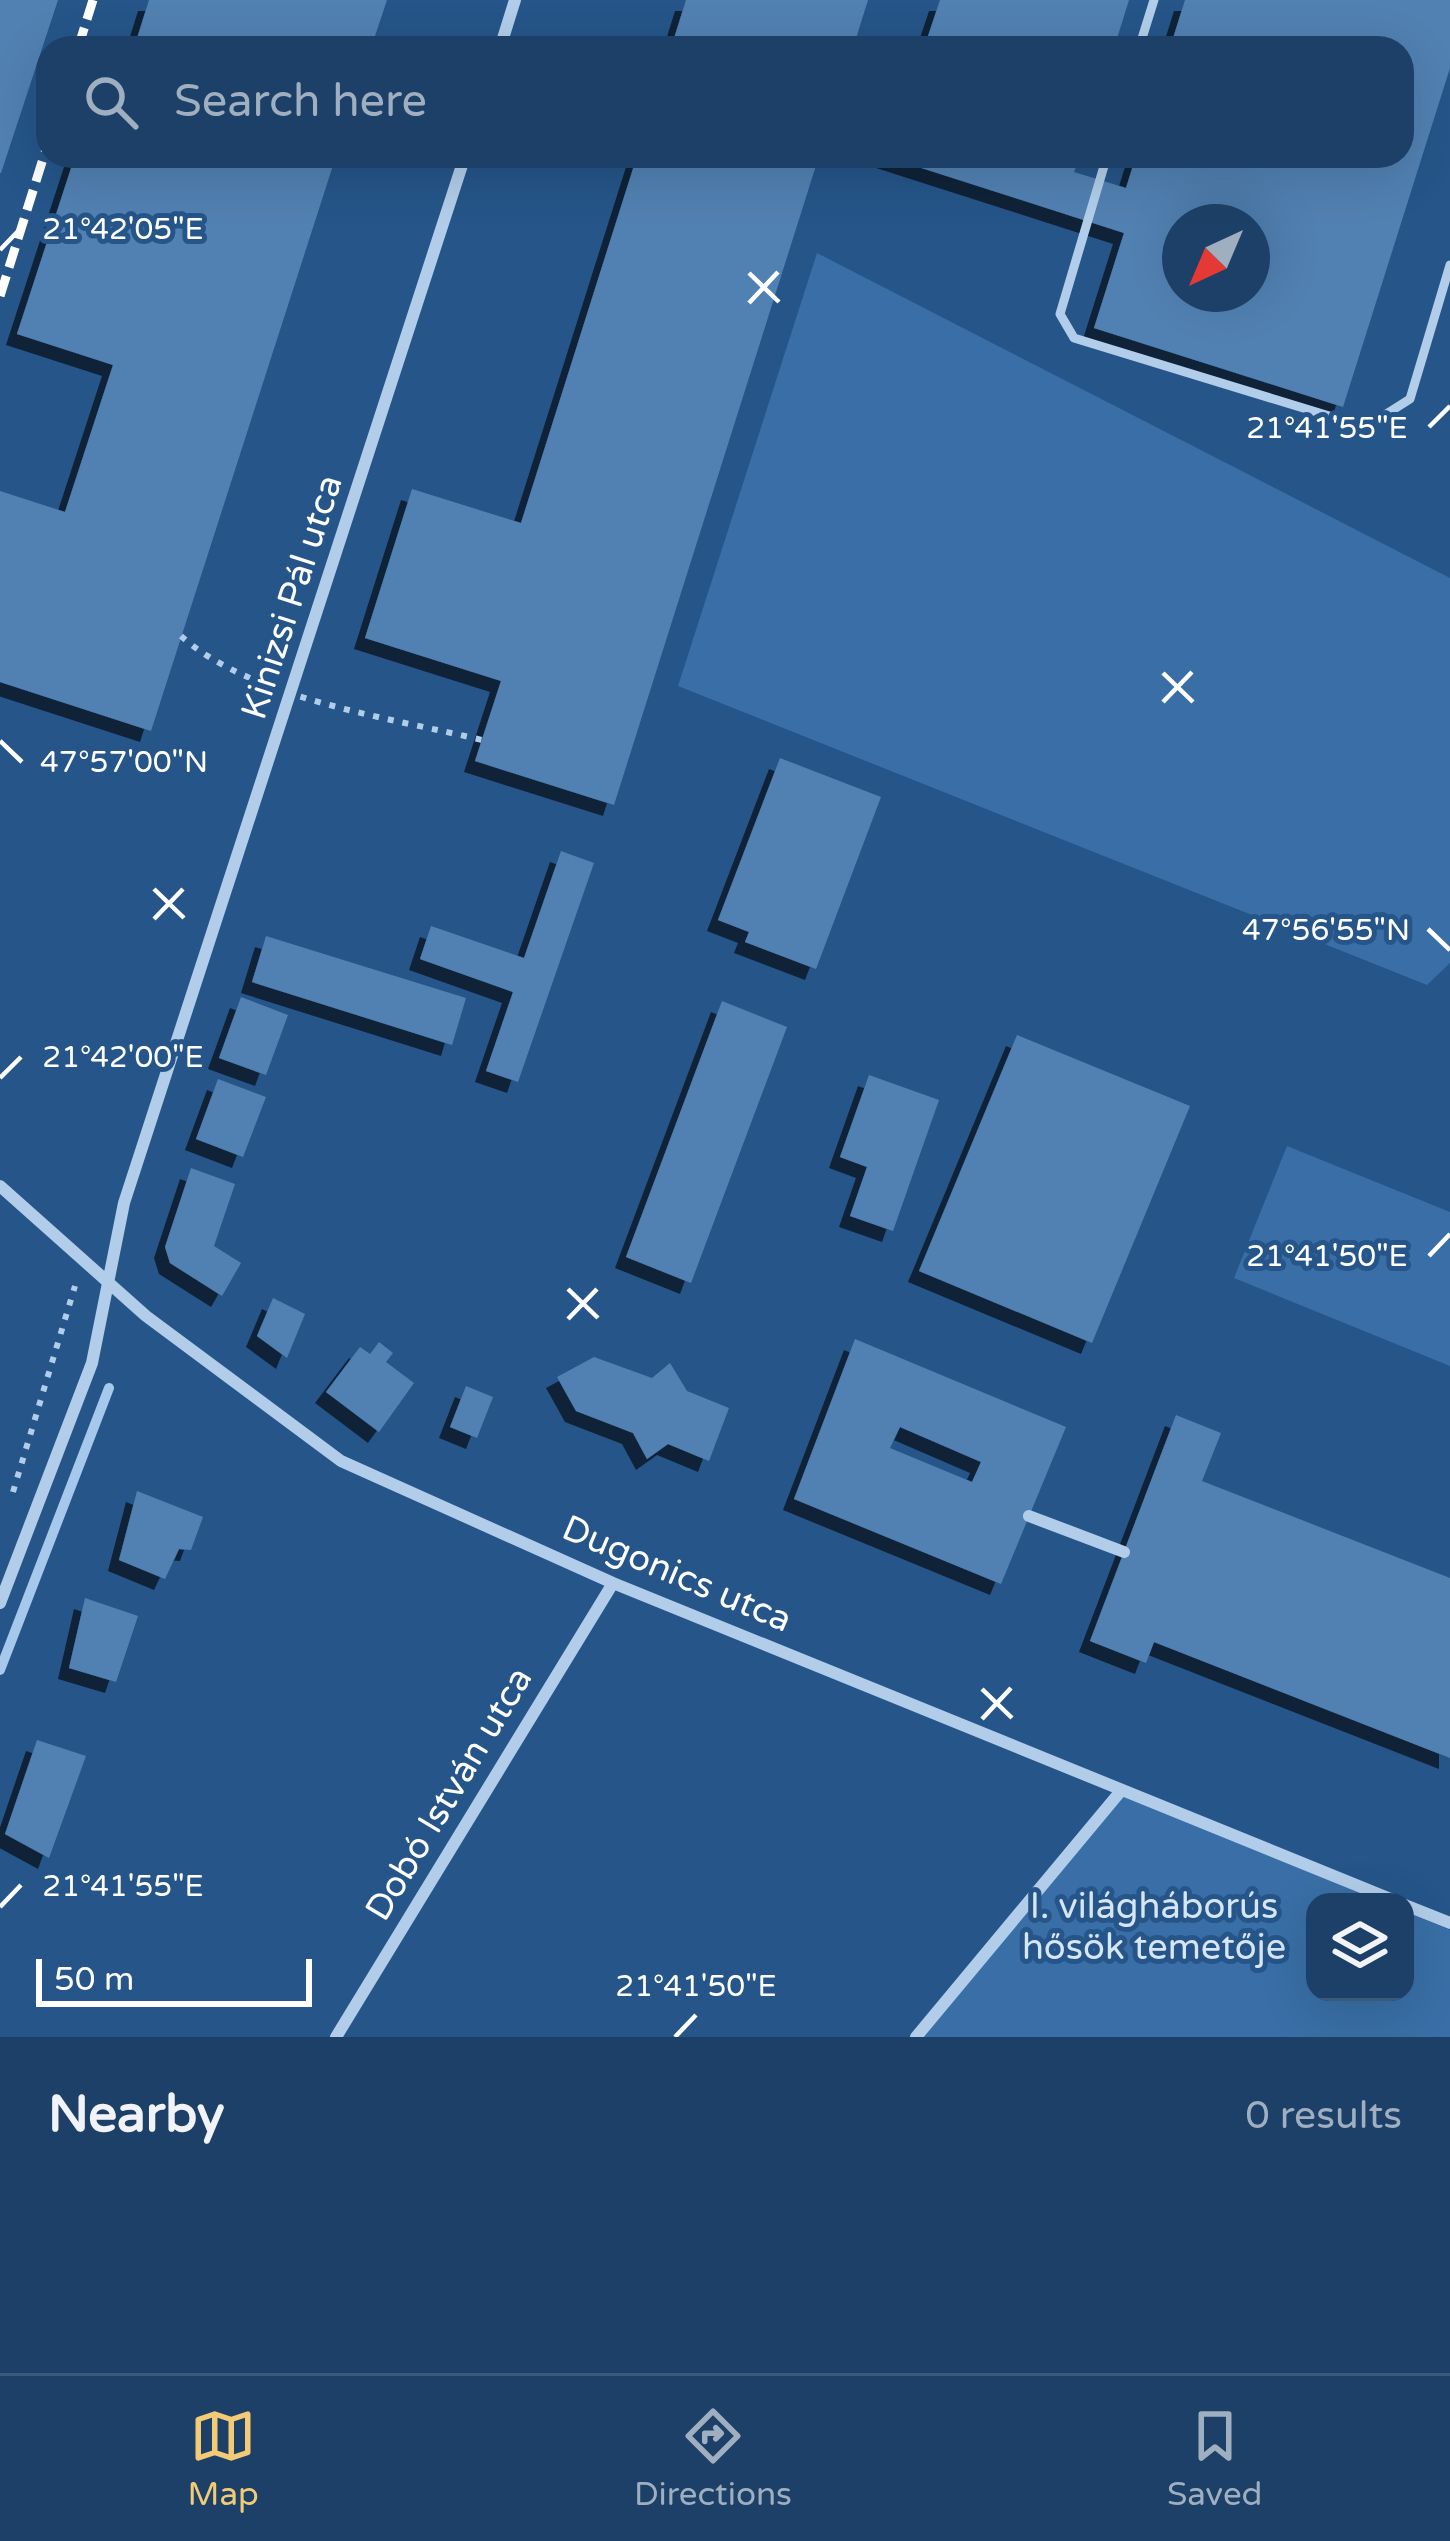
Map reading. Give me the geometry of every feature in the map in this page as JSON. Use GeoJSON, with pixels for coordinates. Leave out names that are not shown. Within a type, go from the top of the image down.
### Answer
{"type":"FeatureCollection","features":[{"type":"Feature","properties":{"kind":"street"},"geometry":{"type":"LineString","coordinates":[[504,36],[515,0]]}},
{"type":"Feature","properties":{"kind":"street","name":"Kinizsi Pál utca"},"geometry":{"type":"LineString","coordinates":[[0,1603],[92,1363],[124,1203],[461,168]]}},
{"type":"Feature","properties":{"kind":"street","name":"Dugonics utca"},"geometry":{"type":"LineString","coordinates":[[0,1186],[241,1390],[340,1461],[614,1583],[1373,1893]]}},
{"type":"Feature","properties":{"kind":"street"},"geometry":{"type":"LineString","coordinates":[[1029,1516],[1124,1552]]}},
{"type":"Feature","properties":{"kind":"street","name":"Dobó István utca"},"geometry":{"type":"LineString","coordinates":[[336,2037],[614,1583]]}},
{"type":"Feature","properties":{"kind":"street"},"geometry":{"type":"LineString","coordinates":[[916,2037],[1120,1792]]}},
{"type":"Feature","properties":{"kind":"street","name":"Dugonics utca"},"geometry":{"type":"LineString","coordinates":[[1414,1909],[1450,1923]]}},
{"type":"Feature","properties":{"kind":"lane"},"geometry":{"type":"LineString","coordinates":[[1143,36],[1154,0]]}},
{"type":"Feature","properties":{"kind":"lane"},"geometry":{"type":"LineString","coordinates":[[1103,168],[1060,314],[1074,338],[1349,422],[1380,418],[1410,399],[1450,265]]}},
{"type":"Feature","properties":{"kind":"path"},"geometry":{"type":"LineString","coordinates":[[182,637],[210,662],[255,678],[322,701],[482,740]]}},
{"type":"Feature","properties":{"kind":"path"},"geometry":{"type":"LineString","coordinates":[[7,1510],[83,1258]]}},
{"type":"Feature","properties":{"kind":"green space"},"geometry":{"type":"Polygon","coordinates":[[[817,253],[1450,578],[1450,963],[1427,985],[678,686],[817,253]]]}},
{"type":"Feature","properties":{"kind":"green space"},"geometry":{"type":"Polygon","coordinates":[[[1287,1146],[1450,1212],[1450,1366],[1234,1278],[1287,1146]]]}},
{"type":"Feature","properties":{"kind":"green space","name":"I. világháborús hősök temetője"},"geometry":{"type":"Polygon","coordinates":[[[1120,1792],[1362,1893],[1306,1893],[1306,2001],[1414,2001],[1414,1915],[1450,1930],[1450,2037],[916,2037],[1120,1792]]]}},
{"type":"Feature","properties":{"kind":"building"},"geometry":{"type":"Polygon","coordinates":[[[0,0],[58,0],[46,36],[36,36],[36,67],[0,173],[0,0]]]}},
{"type":"Feature","properties":{"kind":"building"},"geometry":{"type":"Polygon","coordinates":[[[149,0],[387,0],[375,36],[138,36],[149,0]]]}},
{"type":"Feature","properties":{"kind":"building"},"geometry":{"type":"Polygon","coordinates":[[[686,0],[868,0],[857,36],[675,36],[686,0]]]}},
{"type":"Feature","properties":{"kind":"building"},"geometry":{"type":"Polygon","coordinates":[[[940,0],[1129,0],[1118,36],[928,36],[940,0]]]}},
{"type":"Feature","properties":{"kind":"building"},"geometry":{"type":"Polygon","coordinates":[[[1185,0],[1450,0],[1450,68],[1343,407],[1094,328],[1124,233],[921,168],[1076,168],[1074,172],[1126,188],[1132,168],[1414,168],[1414,36],[1174,36],[1185,0]]]}},
{"type":"Feature","properties":{"kind":"building"},"geometry":{"type":"Polygon","coordinates":[[[71,168],[332,168],[151,731],[0,682],[0,491],[65,512],[113,365],[17,334],[71,168]]]}},
{"type":"Feature","properties":{"kind":"building"},"geometry":{"type":"Polygon","coordinates":[[[633,168],[815,168],[614,805],[475,761],[501,681],[365,638],[412,489],[521,523],[633,168]]]}},
{"type":"Feature","properties":{"kind":"building"},"geometry":{"type":"Polygon","coordinates":[[[780,758],[881,797],[816,969],[745,942],[749,932],[718,920],[780,758]]]}},
{"type":"Feature","properties":{"kind":"building"},"geometry":{"type":"Polygon","coordinates":[[[561,851],[594,863],[518,1082],[486,1071],[513,992],[420,959],[431,926],[524,958],[561,851]]]}},
{"type":"Feature","properties":{"kind":"building"},"geometry":{"type":"Polygon","coordinates":[[[266,936],[466,998],[452,1045],[252,982],[266,936]]]}},
{"type":"Feature","properties":{"kind":"building"},"geometry":{"type":"Polygon","coordinates":[[[241,997],[288,1015],[266,1075],[219,1058],[241,997]]]}},
{"type":"Feature","properties":{"kind":"building"},"geometry":{"type":"Polygon","coordinates":[[[722,1001],[787,1027],[691,1283],[626,1257],[722,1001]]]}},
{"type":"Feature","properties":{"kind":"building"},"geometry":{"type":"Polygon","coordinates":[[[1017,1035],[1190,1106],[1092,1343],[919,1271],[1017,1035]]]}},
{"type":"Feature","properties":{"kind":"building"},"geometry":{"type":"Polygon","coordinates":[[[869,1075],[939,1100],[893,1231],[850,1216],[867,1167],[840,1157],[869,1075]]]}},
{"type":"Feature","properties":{"kind":"building"},"geometry":{"type":"Polygon","coordinates":[[[218,1079],[266,1097],[243,1157],[196,1139],[218,1079]]]}},
{"type":"Feature","properties":{"kind":"building"},"geometry":{"type":"Polygon","coordinates":[[[191,1168],[235,1184],[214,1246],[241,1263],[222,1296],[170,1263],[165,1247],[191,1168]]]}},
{"type":"Feature","properties":{"kind":"building"},"geometry":{"type":"Polygon","coordinates":[[[273,1298],[305,1314],[287,1358],[257,1336],[273,1298]]]}},
{"type":"Feature","properties":{"kind":"building"},"geometry":{"type":"Polygon","coordinates":[[[855,1339],[1066,1427],[1001,1584],[794,1499],[855,1339]],[[900,1427],[890,1448],[972,1482],[981,1462],[900,1427]]]}},
{"type":"Feature","properties":{"kind":"building"},"geometry":{"type":"Polygon","coordinates":[[[379,1342],[393,1353],[386,1362],[414,1383],[379,1432],[326,1392],[360,1347],[370,1354],[379,1342]]]}},
{"type":"Feature","properties":{"kind":"building"},"geometry":{"type":"Polygon","coordinates":[[[594,1357],[652,1378],[670,1363],[687,1391],[729,1408],[709,1461],[668,1444],[647,1459],[633,1433],[576,1411],[557,1377],[594,1357]]]}},
{"type":"Feature","properties":{"kind":"building"},"geometry":{"type":"Polygon","coordinates":[[[466,1386],[493,1397],[477,1438],[450,1427],[466,1386]]]}},
{"type":"Feature","properties":{"kind":"building"},"geometry":{"type":"Polygon","coordinates":[[[1176,1415],[1221,1433],[1202,1481],[1450,1578],[1450,1758],[1154,1642],[1146,1663],[1090,1641],[1176,1415]]]}},
{"type":"Feature","properties":{"kind":"building"},"geometry":{"type":"Polygon","coordinates":[[[137,1491],[203,1517],[191,1550],[179,1549],[165,1579],[119,1560],[137,1491]]]}},
{"type":"Feature","properties":{"kind":"building"},"geometry":{"type":"Polygon","coordinates":[[[85,1598],[138,1616],[116,1682],[69,1668],[85,1598]]]}},
{"type":"Feature","properties":{"kind":"building"},"geometry":{"type":"Polygon","coordinates":[[[37,1740],[86,1756],[49,1858],[5,1834],[37,1740]]]}},
{"type":"Feature","properties":{"kind":"waterway"},"geometry":{"type":"LineString","coordinates":[[0,1670],[109,1388]]}},
{"type":"Feature","properties":{"kind":"railway"},"geometry":{"type":"LineString","coordinates":[[82,36],[93,0]]}},
{"type":"Feature","properties":{"kind":"railway"},"geometry":{"type":"LineString","coordinates":[[0,296],[40,168]]}}]}
